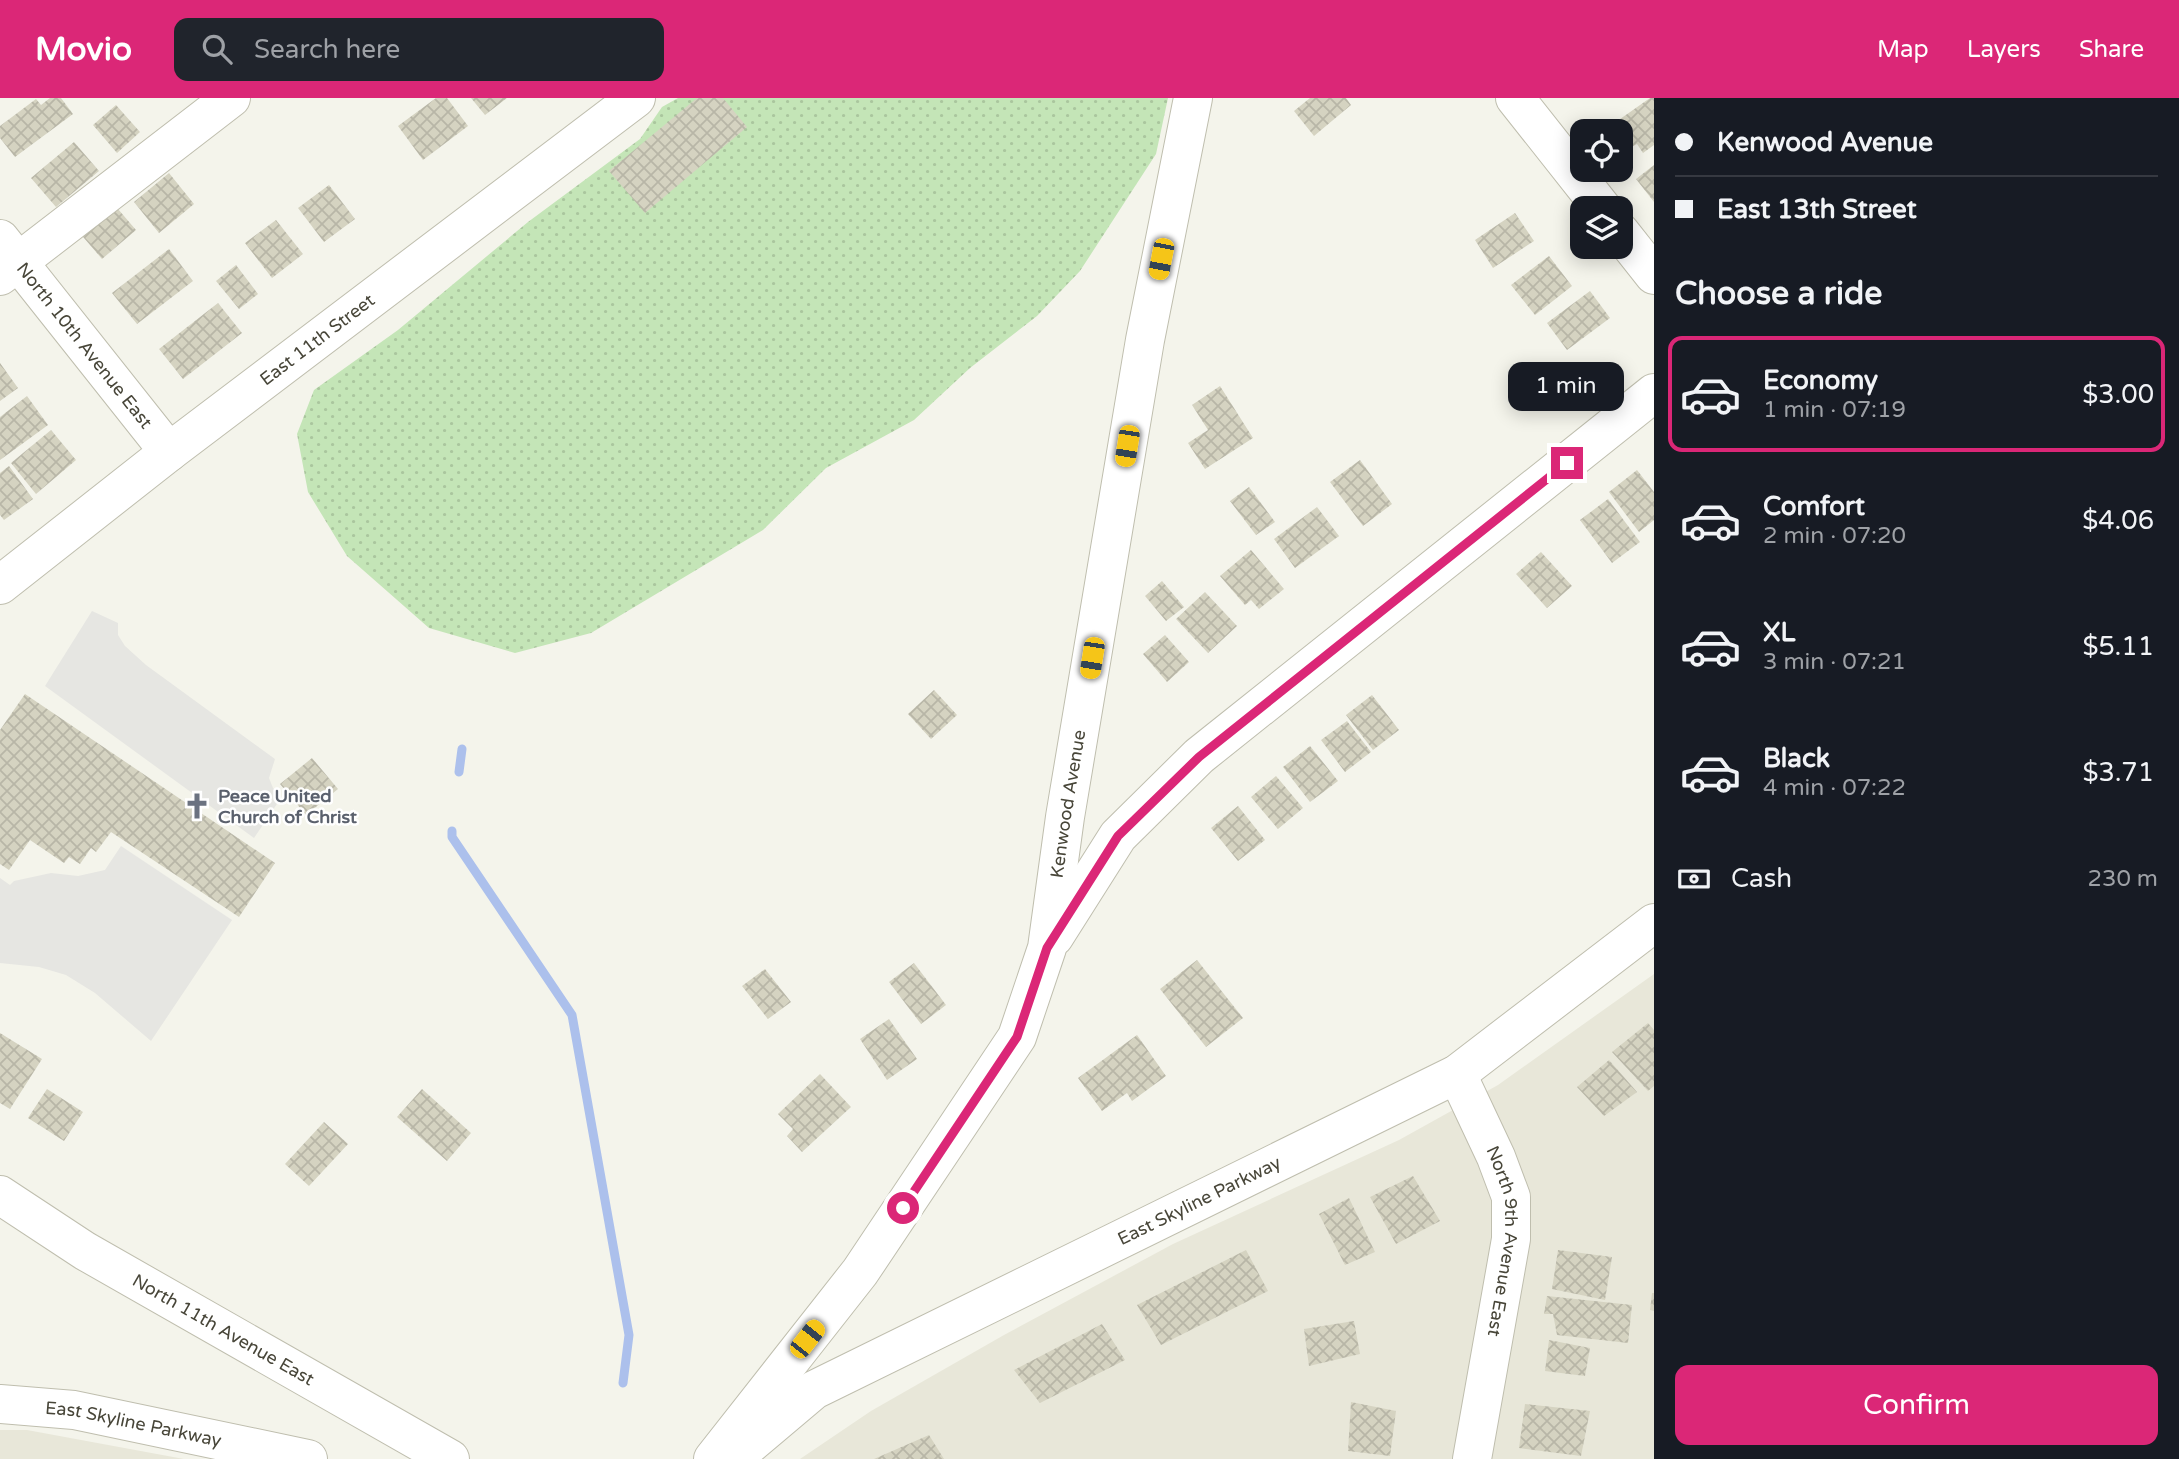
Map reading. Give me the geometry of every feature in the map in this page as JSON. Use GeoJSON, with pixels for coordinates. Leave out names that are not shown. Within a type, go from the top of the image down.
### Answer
{"type":"FeatureCollection","features":[{"type":"Feature","properties":{"kind":"street"},"geometry":{"type":"LineString","coordinates":[[6,259],[231,98]]}},
{"type":"Feature","properties":{"kind":"street","name":"East 11th Street"},"geometry":{"type":"LineString","coordinates":[[0,585],[169,452],[636,98]]}},
{"type":"Feature","properties":{"kind":"street","name":"Kenwood Avenue"},"geometry":{"type":"LineString","coordinates":[[713,1459],[860,1272],[1017,1037],[1047,948],[1065,817],[1145,340],[1193,98]]}},
{"type":"Feature","properties":{"kind":"street"},"geometry":{"type":"LineString","coordinates":[[1515,98],[1593,196]]}},
{"type":"Feature","properties":{"kind":"street"},"geometry":{"type":"LineString","coordinates":[[1633,248],[1654,275]]}},
{"type":"Feature","properties":{"kind":"street","name":"North 10th Avenue East"},"geometry":{"type":"LineString","coordinates":[[6,259],[169,452]]}},
{"type":"Feature","properties":{"kind":"street"},"geometry":{"type":"LineString","coordinates":[[1047,948],[1118,836],[1199,757],[1654,393]]}},
{"type":"Feature","properties":{"kind":"street","name":"East Skyline Parkway"},"geometry":{"type":"LineString","coordinates":[[733,1459],[814,1390],[1457,1074],[1654,923]]}},
{"type":"Feature","properties":{"kind":"street","name":"North 9th Avenue East"},"geometry":{"type":"LineString","coordinates":[[1457,1074],[1496,1157],[1511,1197],[1511,1239],[1472,1459]]}},
{"type":"Feature","properties":{"kind":"street","name":"North 11th Avenue East"},"geometry":{"type":"LineString","coordinates":[[0,1195],[85,1251],[450,1459]]}},
{"type":"Feature","properties":{"kind":"street","name":"East Skyline Parkway"},"geometry":{"type":"LineString","coordinates":[[0,1404],[87,1413],[308,1459]]}},
{"type":"Feature","properties":{"kind":"shaded area"},"geometry":{"type":"Polygon","coordinates":[[[92,611],[118,623],[118,635],[125,646],[146,665],[275,759],[269,778],[281,798],[254,838],[45,686],[92,611]]]}},
{"type":"Feature","properties":{"kind":"shaded area"},"geometry":{"type":"Polygon","coordinates":[[[121,846],[232,920],[151,1041],[95,993],[66,975],[39,967],[0,963],[0,878],[10,885],[14,881],[51,873],[78,876],[105,870],[121,846]]]}},
{"type":"Feature","properties":{"kind":"shaded area"},"geometry":{"type":"Polygon","coordinates":[[[1654,974],[1654,1459],[800,1459],[871,1411],[1004,1335],[1173,1244],[1399,1140],[1498,1085],[1654,974]]]}},
{"type":"Feature","properties":{"kind":"shaded area"},"geometry":{"type":"Polygon","coordinates":[[[0,1430],[27,1430],[184,1459],[0,1459],[0,1430]]]}},
{"type":"Feature","properties":{"kind":"green space"},"geometry":{"type":"Polygon","coordinates":[[[678,98],[1168,98],[1156,154],[1080,271],[1037,316],[970,368],[914,420],[826,468],[763,530],[591,633],[515,653],[429,628],[347,556],[308,492],[297,434],[314,390],[398,330],[528,222],[640,139],[662,107],[678,98]]]}},
{"type":"Feature","properties":{"kind":"building"},"geometry":{"type":"Polygon","coordinates":[[[50,98],[61,98],[73,114],[15,157],[0,138],[0,126],[36,99],[41,105],[50,98]]]}},
{"type":"Feature","properties":{"kind":"building"},"geometry":{"type":"Polygon","coordinates":[[[436,98],[447,98],[468,126],[423,160],[398,126],[436,98]]]}},
{"type":"Feature","properties":{"kind":"building"},"geometry":{"type":"Polygon","coordinates":[[[471,98],[507,98],[485,115],[471,98]]]}},
{"type":"Feature","properties":{"kind":"building"},"geometry":{"type":"Polygon","coordinates":[[[697,98],[723,98],[747,127],[645,213],[609,171],[697,98]]]}},
{"type":"Feature","properties":{"kind":"building"},"geometry":{"type":"Polygon","coordinates":[[[1310,98],[1346,98],[1351,105],[1314,136],[1294,111],[1310,98]]]}},
{"type":"Feature","properties":{"kind":"building"},"geometry":{"type":"Polygon","coordinates":[[[1650,98],[1654,98],[1654,145],[1643,153],[1637,144],[1633,146],[1633,119],[1620,119],[1650,98]]]}},
{"type":"Feature","properties":{"kind":"building"},"geometry":{"type":"Polygon","coordinates":[[[116,105],[140,132],[117,153],[93,125],[116,105]]]}},
{"type":"Feature","properties":{"kind":"building"},"geometry":{"type":"Polygon","coordinates":[[[74,142],[99,171],[56,207],[31,178],[74,142]]]}},
{"type":"Feature","properties":{"kind":"building"},"geometry":{"type":"Polygon","coordinates":[[[1654,165],[1654,202],[1636,179],[1654,165]]]}},
{"type":"Feature","properties":{"kind":"building"},"geometry":{"type":"Polygon","coordinates":[[[169,173],[194,204],[159,233],[134,202],[169,173]]]}},
{"type":"Feature","properties":{"kind":"building"},"geometry":{"type":"Polygon","coordinates":[[[329,185],[355,219],[324,242],[298,208],[329,185]]]}},
{"type":"Feature","properties":{"kind":"building"},"geometry":{"type":"Polygon","coordinates":[[[112,202],[136,230],[102,259],[78,231],[112,202]]]}},
{"type":"Feature","properties":{"kind":"building"},"geometry":{"type":"Polygon","coordinates":[[[1515,213],[1534,241],[1493,268],[1475,240],[1515,213]]]}},
{"type":"Feature","properties":{"kind":"building"},"geometry":{"type":"Polygon","coordinates":[[[276,220],[303,254],[272,278],[245,243],[276,220]]]}},
{"type":"Feature","properties":{"kind":"building"},"geometry":{"type":"Polygon","coordinates":[[[169,249],[193,281],[137,324],[112,293],[169,249]]]}},
{"type":"Feature","properties":{"kind":"building"},"geometry":{"type":"Polygon","coordinates":[[[1549,256],[1572,286],[1535,315],[1511,285],[1549,256]]]}},
{"type":"Feature","properties":{"kind":"building"},"geometry":{"type":"Polygon","coordinates":[[[236,265],[258,294],[239,309],[216,281],[236,265]]]}},
{"type":"Feature","properties":{"kind":"building"},"geometry":{"type":"Polygon","coordinates":[[[1590,291],[1610,318],[1567,350],[1547,323],[1590,291]]]}},
{"type":"Feature","properties":{"kind":"building"},"geometry":{"type":"Polygon","coordinates":[[[218,303],[242,333],[183,379],[159,349],[218,303]]]}},
{"type":"Feature","properties":{"kind":"building"},"geometry":{"type":"Polygon","coordinates":[[[0,363],[18,388],[0,401],[0,363]]]}},
{"type":"Feature","properties":{"kind":"building"},"geometry":{"type":"Polygon","coordinates":[[[1220,386],[1253,438],[1205,469],[1188,443],[1208,430],[1192,405],[1220,386]]]}},
{"type":"Feature","properties":{"kind":"building"},"geometry":{"type":"Polygon","coordinates":[[[27,396],[48,425],[0,460],[0,417],[27,396]]]}},
{"type":"Feature","properties":{"kind":"building"},"geometry":{"type":"Polygon","coordinates":[[[51,430],[76,460],[36,494],[11,463],[51,430]]]}},
{"type":"Feature","properties":{"kind":"building"},"geometry":{"type":"Polygon","coordinates":[[[1360,460],[1392,504],[1363,526],[1330,482],[1360,460]]]}},
{"type":"Feature","properties":{"kind":"building"},"geometry":{"type":"Polygon","coordinates":[[[9,466],[33,499],[4,520],[0,515],[0,473],[9,466]]]}},
{"type":"Feature","properties":{"kind":"building"},"geometry":{"type":"Polygon","coordinates":[[[1637,470],[1654,492],[1654,520],[1639,532],[1609,492],[1637,470]]]}},
{"type":"Feature","properties":{"kind":"building"},"geometry":{"type":"Polygon","coordinates":[[[1249,487],[1275,522],[1256,535],[1230,501],[1249,487]]]}},
{"type":"Feature","properties":{"kind":"building"},"geometry":{"type":"Polygon","coordinates":[[[1608,499],[1640,542],[1612,563],[1580,520],[1608,499]]]}},
{"type":"Feature","properties":{"kind":"building"},"geometry":{"type":"Polygon","coordinates":[[[1317,507],[1339,536],[1295,568],[1274,539],[1317,507]]]}},
{"type":"Feature","properties":{"kind":"building"},"geometry":{"type":"Polygon","coordinates":[[[1251,550],[1284,589],[1259,609],[1251,600],[1245,605],[1220,576],[1251,550]]]}},
{"type":"Feature","properties":{"kind":"building"},"geometry":{"type":"Polygon","coordinates":[[[1541,552],[1572,586],[1547,608],[1516,574],[1541,552]]]}},
{"type":"Feature","properties":{"kind":"building"},"geometry":{"type":"Polygon","coordinates":[[[1162,581],[1184,607],[1166,621],[1145,596],[1162,581]]]}},
{"type":"Feature","properties":{"kind":"building"},"geometry":{"type":"Polygon","coordinates":[[[1205,592],[1237,626],[1208,653],[1176,619],[1205,592]]]}},
{"type":"Feature","properties":{"kind":"building"},"geometry":{"type":"Polygon","coordinates":[[[1165,635],[1189,662],[1167,682],[1143,654],[1165,635]]]}},
{"type":"Feature","properties":{"kind":"building"},"geometry":{"type":"Polygon","coordinates":[[[934,690],[957,715],[931,739],[908,714],[934,690]]]}},
{"type":"Feature","properties":{"kind":"building"},"geometry":{"type":"Polygon","coordinates":[[[25,694],[275,863],[239,917],[111,832],[96,852],[91,848],[80,864],[69,857],[64,863],[30,840],[9,870],[0,864],[0,730],[25,694]]]}},
{"type":"Feature","properties":{"kind":"building"},"geometry":{"type":"Polygon","coordinates":[[[1372,695],[1399,730],[1373,750],[1346,715],[1372,695]]]}},
{"type":"Feature","properties":{"kind":"building"},"geometry":{"type":"Polygon","coordinates":[[[1347,721],[1371,752],[1345,772],[1321,740],[1347,721]]]}},
{"type":"Feature","properties":{"kind":"building"},"geometry":{"type":"Polygon","coordinates":[[[1310,746],[1338,781],[1310,802],[1283,767],[1310,746]]]}},
{"type":"Feature","properties":{"kind":"building"},"geometry":{"type":"Polygon","coordinates":[[[312,758],[338,789],[306,815],[280,784],[312,758]]]}},
{"type":"Feature","properties":{"kind":"building"},"geometry":{"type":"Polygon","coordinates":[[[1276,776],[1303,808],[1278,829],[1251,797],[1276,776]]]}},
{"type":"Feature","properties":{"kind":"building"},"geometry":{"type":"Polygon","coordinates":[[[1238,806],[1265,840],[1238,861],[1211,828],[1238,806]]]}},
{"type":"Feature","properties":{"kind":"building"},"geometry":{"type":"Polygon","coordinates":[[[1197,960],[1243,1018],[1206,1047],[1160,989],[1197,960]]]}},
{"type":"Feature","properties":{"kind":"building"},"geometry":{"type":"Polygon","coordinates":[[[914,963],[946,1005],[921,1024],[889,982],[914,963]]]}},
{"type":"Feature","properties":{"kind":"building"},"geometry":{"type":"Polygon","coordinates":[[[765,969],[791,1002],[768,1019],[742,986],[765,969]]]}},
{"type":"Feature","properties":{"kind":"building"},"geometry":{"type":"Polygon","coordinates":[[[889,1019],[917,1059],[887,1080],[860,1039],[889,1019]]]}},
{"type":"Feature","properties":{"kind":"building"},"geometry":{"type":"Polygon","coordinates":[[[1648,1023],[1654,1030],[1654,1086],[1648,1091],[1612,1052],[1648,1023]]]}},
{"type":"Feature","properties":{"kind":"building"},"geometry":{"type":"Polygon","coordinates":[[[0,1033],[42,1059],[10,1109],[0,1103],[0,1033]]]}},
{"type":"Feature","properties":{"kind":"building"},"geometry":{"type":"Polygon","coordinates":[[[1137,1035],[1166,1076],[1132,1101],[1127,1093],[1102,1111],[1078,1078],[1137,1035]]]}},
{"type":"Feature","properties":{"kind":"building"},"geometry":{"type":"Polygon","coordinates":[[[1609,1060],[1637,1092],[1604,1116],[1577,1087],[1609,1060]]]}},
{"type":"Feature","properties":{"kind":"building"},"geometry":{"type":"Polygon","coordinates":[[[820,1074],[851,1107],[802,1152],[787,1136],[793,1129],[778,1114],[820,1074]]]}},
{"type":"Feature","properties":{"kind":"building"},"geometry":{"type":"Polygon","coordinates":[[[47,1089],[83,1112],[64,1141],[28,1118],[47,1089]]]}},
{"type":"Feature","properties":{"kind":"building"},"geometry":{"type":"Polygon","coordinates":[[[422,1089],[471,1133],[447,1161],[397,1117],[422,1089]]]}},
{"type":"Feature","properties":{"kind":"building"},"geometry":{"type":"Polygon","coordinates":[[[324,1122],[348,1144],[309,1186],[285,1164],[324,1122]]]}},
{"type":"Feature","properties":{"kind":"building"},"geometry":{"type":"Polygon","coordinates":[[[1413,1176],[1440,1221],[1396,1244],[1370,1197],[1413,1176]]]}},
{"type":"Feature","properties":{"kind":"building"},"geometry":{"type":"Polygon","coordinates":[[[1349,1198],[1375,1252],[1345,1265],[1319,1214],[1349,1198]]]}},
{"type":"Feature","properties":{"kind":"building"},"geometry":{"type":"Polygon","coordinates":[[[1246,1250],[1268,1291],[1161,1345],[1137,1305],[1246,1250]]]}},
{"type":"Feature","properties":{"kind":"building"},"geometry":{"type":"Polygon","coordinates":[[[1558,1250],[1612,1257],[1605,1300],[1552,1289],[1558,1250]]]}},
{"type":"Feature","properties":{"kind":"building"},"geometry":{"type":"Polygon","coordinates":[[[1654,1293],[1654,1311],[1650,1310],[1654,1293]]]}},
{"type":"Feature","properties":{"kind":"building"},"geometry":{"type":"Polygon","coordinates":[[[1547,1296],[1632,1305],[1628,1343],[1557,1335],[1553,1314],[1544,1314],[1547,1296]]]}},
{"type":"Feature","properties":{"kind":"building"},"geometry":{"type":"Polygon","coordinates":[[[1354,1321],[1360,1354],[1309,1366],[1304,1329],[1354,1321]]]}},
{"type":"Feature","properties":{"kind":"building"},"geometry":{"type":"Polygon","coordinates":[[[1102,1324],[1125,1360],[1040,1403],[1014,1370],[1102,1324]]]}},
{"type":"Feature","properties":{"kind":"building"},"geometry":{"type":"Polygon","coordinates":[[[1549,1340],[1590,1348],[1585,1376],[1545,1371],[1549,1340]]]}},
{"type":"Feature","properties":{"kind":"building"},"geometry":{"type":"Polygon","coordinates":[[[1351,1402],[1396,1411],[1390,1456],[1348,1451],[1351,1402]]]}},
{"type":"Feature","properties":{"kind":"building"},"geometry":{"type":"Polygon","coordinates":[[[1525,1404],[1590,1411],[1581,1456],[1519,1448],[1525,1404]]]}},
{"type":"Feature","properties":{"kind":"building"},"geometry":{"type":"Polygon","coordinates":[[[929,1435],[944,1459],[874,1459],[929,1435]]]}},
{"type":"Feature","properties":{"kind":"waterway"},"geometry":{"type":"LineString","coordinates":[[459,772],[462,749]]}},
{"type":"Feature","properties":{"kind":"waterway"},"geometry":{"type":"LineString","coordinates":[[452,831],[452,837],[572,1015],[629,1335],[623,1383]]}},
{"type":"Feature","properties":{"kind":"place","name":"Peace United Church of Christ"},"geometry":{"type":"Point","coordinates":[197,806]}},
{"type":"Feature","properties":{"kind":"route"},"geometry":{"type":"LineString","coordinates":[[903,1208],[1017,1037],[1047,948],[1118,836],[1199,757],[1567,463]]}}]}
